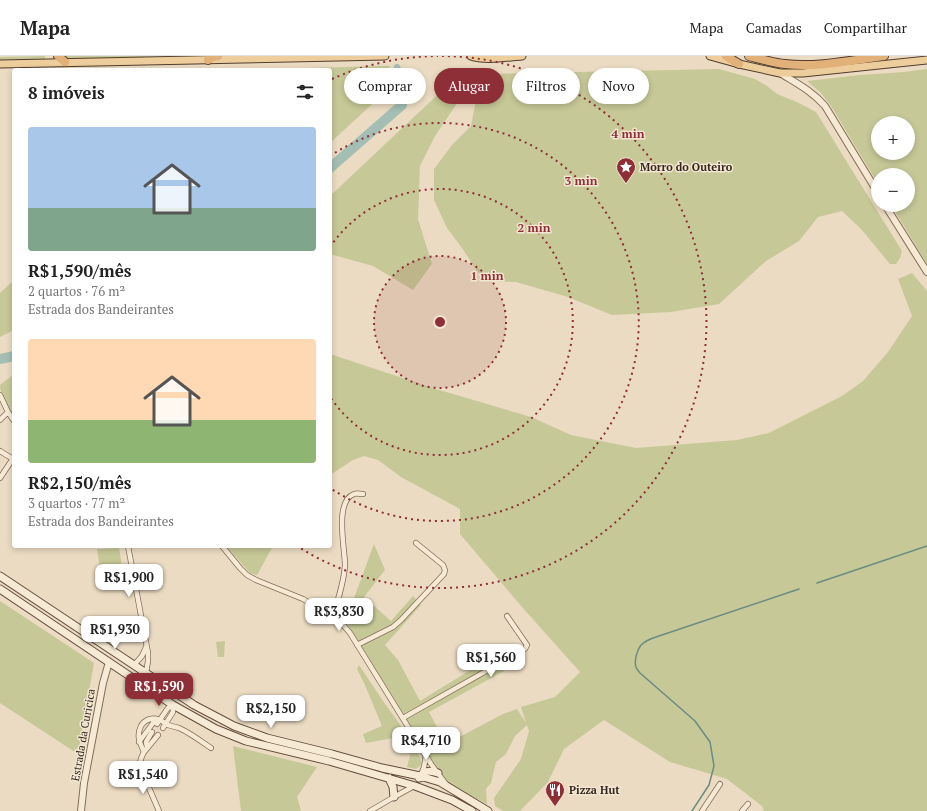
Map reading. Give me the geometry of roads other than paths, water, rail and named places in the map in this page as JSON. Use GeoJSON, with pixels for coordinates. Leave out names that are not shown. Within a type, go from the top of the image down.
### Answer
{"type":"FeatureCollection","features":[{"type":"Feature","properties":{"kind":"highway"},"geometry":{"type":"LineString","coordinates":[[58,56],[65,62]]}},
{"type":"Feature","properties":{"kind":"highway"},"geometry":{"type":"LineString","coordinates":[[208,60],[218,56]]}},
{"type":"Feature","properties":{"kind":"highway"},"geometry":{"type":"LineString","coordinates":[[726,56],[739,64]]}},
{"type":"Feature","properties":{"kind":"highway"},"geometry":{"type":"LineString","coordinates":[[749,56],[786,64],[816,64],[884,56]]}},
{"type":"Feature","properties":{"kind":"main road"},"geometry":{"type":"LineString","coordinates":[[0,64],[385,56]]}},
{"type":"Feature","properties":{"kind":"main road"},"geometry":{"type":"LineString","coordinates":[[471,56],[477,58],[522,56]]}},
{"type":"Feature","properties":{"kind":"main road"},"geometry":{"type":"LineString","coordinates":[[710,56],[780,73],[804,73],[926,60]]}},
{"type":"Feature","properties":{"kind":"main road"},"geometry":{"type":"LineString","coordinates":[[0,576],[164,686],[194,705],[234,726],[267,738],[440,782],[488,811]]}},
{"type":"Feature","properties":{"kind":"main road"},"geometry":{"type":"LineString","coordinates":[[0,589],[174,705],[216,729],[236,738],[415,786],[452,800],[472,811]]}},
{"type":"Feature","properties":{"kind":"main road"},"geometry":{"type":"LineString","coordinates":[[102,645],[106,651],[109,662]]}},
{"type":"Feature","properties":{"kind":"main road"},"geometry":{"type":"LineString","coordinates":[[109,662],[114,661],[132,664]]}},
{"type":"Feature","properties":{"kind":"main road"},"geometry":{"type":"LineString","coordinates":[[164,686],[174,705]]}},
{"type":"Feature","properties":{"kind":"main road"},"geometry":{"type":"LineString","coordinates":[[174,705],[194,705]]}},
{"type":"Feature","properties":{"kind":"main road"},"geometry":{"type":"LineString","coordinates":[[415,786],[420,776],[426,771],[438,772]]}},
{"type":"Feature","properties":{"kind":"main road"},"geometry":{"type":"LineString","coordinates":[[389,778],[393,787],[394,797]]}},
{"type":"Feature","properties":{"kind":"street"},"geometry":{"type":"LineString","coordinates":[[780,73],[809,90],[825,106],[871,182]]}},
{"type":"Feature","properties":{"kind":"street"},"geometry":{"type":"LineString","coordinates":[[890,212],[927,272]]}},
{"type":"Feature","properties":{"kind":"street"},"geometry":{"type":"LineString","coordinates":[[0,395],[12,418]]}},
{"type":"Feature","properties":{"kind":"street"},"geometry":{"type":"LineString","coordinates":[[0,420],[8,412]]}},
{"type":"Feature","properties":{"kind":"street"},"geometry":{"type":"LineString","coordinates":[[0,451],[12,457]]}},
{"type":"Feature","properties":{"kind":"street"},"geometry":{"type":"LineString","coordinates":[[0,478],[12,460]]}},
{"type":"Feature","properties":{"kind":"street"},"geometry":{"type":"LineString","coordinates":[[333,616],[340,597],[345,565],[342,512],[344,505],[351,496],[355,494],[363,494]]}},
{"type":"Feature","properties":{"kind":"street"},"geometry":{"type":"LineString","coordinates":[[357,645],[393,626],[401,620],[444,574],[445,570],[443,565],[416,543]]}},
{"type":"Feature","properties":{"kind":"street"},"geometry":{"type":"LineString","coordinates":[[128,548],[148,658],[146,673]]}},
{"type":"Feature","properties":{"kind":"street"},"geometry":{"type":"LineString","coordinates":[[224,548],[247,575],[269,586],[303,599],[339,620],[350,633],[426,755],[450,788]]}},
{"type":"Feature","properties":{"kind":"street"},"geometry":{"type":"LineString","coordinates":[[403,718],[525,650],[527,645],[507,616]]}},
{"type":"Feature","properties":{"kind":"street"},"geometry":{"type":"LineString","coordinates":[[132,664],[142,656],[146,647]]}},
{"type":"Feature","properties":{"kind":"street","name":"Estrada da Curicica"},"geometry":{"type":"LineString","coordinates":[[81,811],[84,783],[103,683],[109,662]]}},
{"type":"Feature","properties":{"kind":"street"},"geometry":{"type":"LineString","coordinates":[[139,742],[168,708],[174,705],[174,712],[165,726]]}},
{"type":"Feature","properties":{"kind":"street"},"geometry":{"type":"LineString","coordinates":[[146,750],[139,742],[138,737],[139,731],[144,722],[147,720],[158,721],[165,726],[180,729],[211,748]]}},
{"type":"Feature","properties":{"kind":"street"},"geometry":{"type":"LineString","coordinates":[[146,750],[146,742],[152,732]]}},
{"type":"Feature","properties":{"kind":"street"},"geometry":{"type":"LineString","coordinates":[[158,735],[146,750],[139,765],[159,811]]}},
{"type":"Feature","properties":{"kind":"street"},"geometry":{"type":"LineString","coordinates":[[420,776],[424,767],[426,755]]}},
{"type":"Feature","properties":{"kind":"street"},"geometry":{"type":"LineString","coordinates":[[702,811],[720,784]]}},
{"type":"Feature","properties":{"kind":"street"},"geometry":{"type":"LineString","coordinates":[[370,811],[415,786]]}},
{"type":"Feature","properties":{"kind":"street"},"geometry":{"type":"LineString","coordinates":[[742,811],[748,804]]}},
{"type":"Feature","properties":{"kind":"waterway"},"geometry":{"type":"LineString","coordinates":[[397,67],[404,81],[406,90],[406,95],[402,105]]}},
{"type":"Feature","properties":{"kind":"waterway"},"geometry":{"type":"LineString","coordinates":[[332,166],[402,105]]}},
{"type":"Feature","properties":{"kind":"waterway"},"geometry":{"type":"LineString","coordinates":[[0,359],[12,356]]}},
{"type":"Feature","properties":{"kind":"waterway"},"geometry":{"type":"LineString","coordinates":[[817,583],[927,546]]}},
{"type":"Feature","properties":{"kind":"waterway"},"geometry":{"type":"LineString","coordinates":[[692,811],[709,785],[714,766],[710,742],[695,721],[639,672],[636,668],[635,662],[638,650],[646,641],[799,589]]}},
{"type":"Feature","properties":{"kind":"place","name":"Morro do Outeiro"},"geometry":{"type":"Point","coordinates":[626,184]}},
{"type":"Feature","properties":{"kind":"place","name":"Pizza Hut"},"geometry":{"type":"Point","coordinates":[555,807]}}]}
